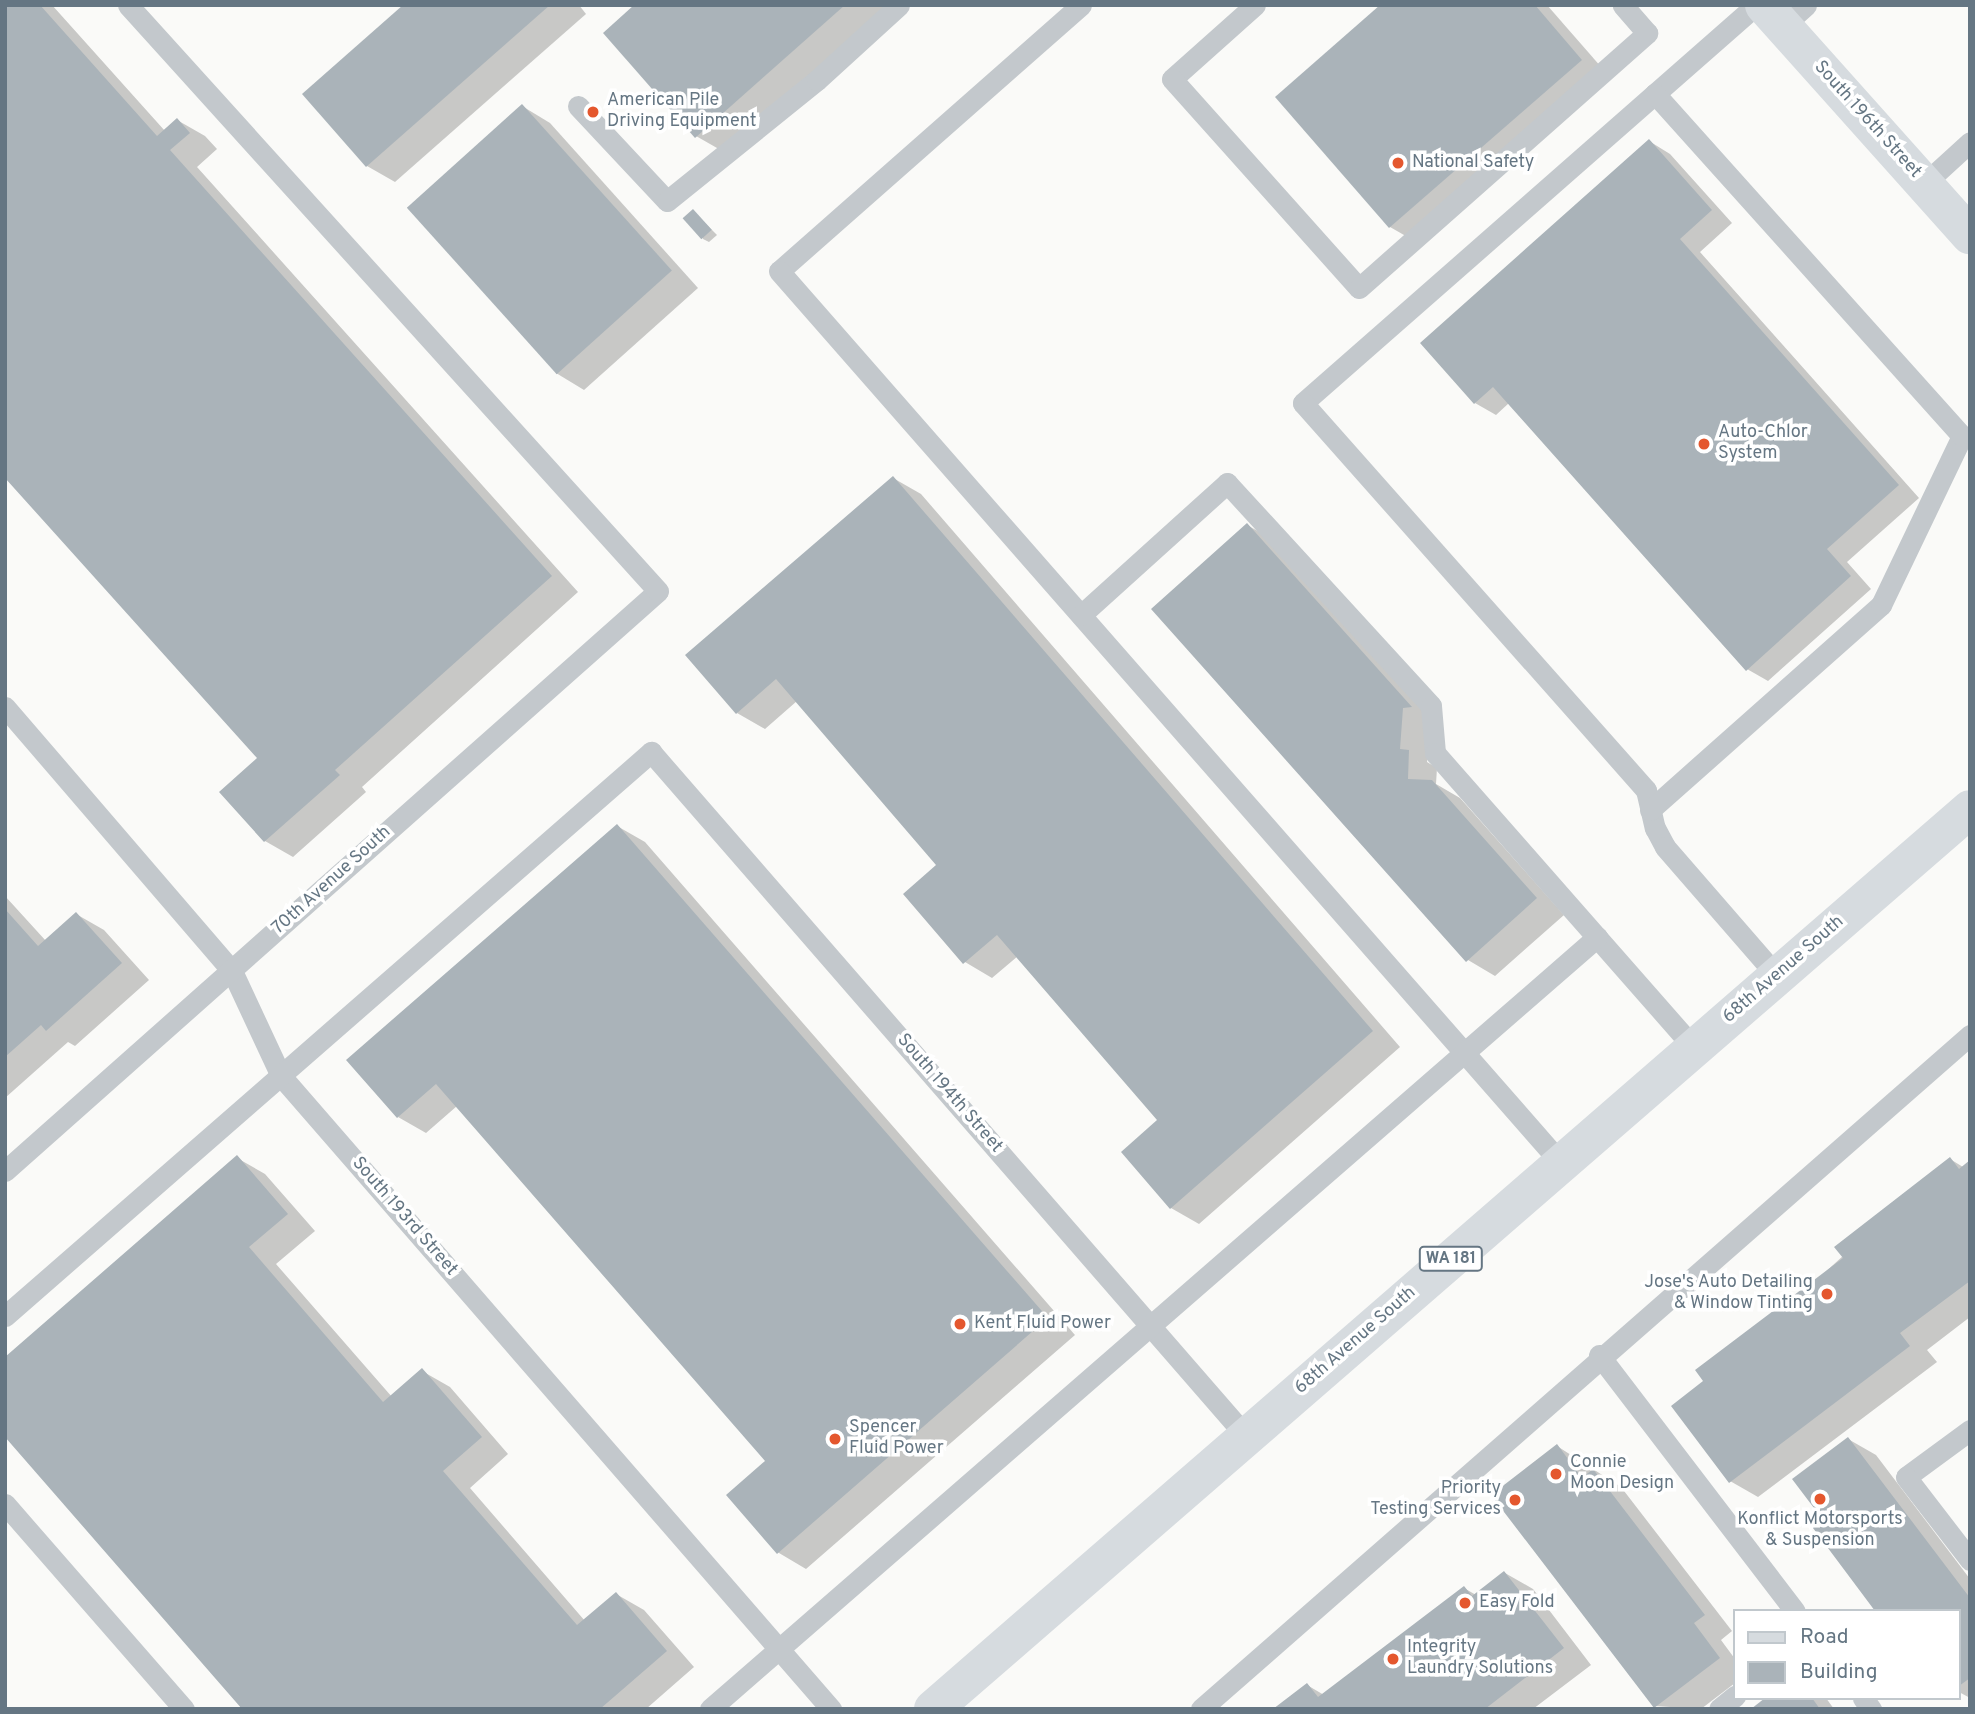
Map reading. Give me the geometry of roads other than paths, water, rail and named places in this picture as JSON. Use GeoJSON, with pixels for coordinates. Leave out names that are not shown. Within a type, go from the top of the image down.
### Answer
{"type":"FeatureCollection","features":[{"type":"Feature","properties":{"kind":"main road","name":"South 196th Street"},"geometry":{"type":"LineString","coordinates":[[1777,10],[1970,235]]}},
{"type":"Feature","properties":{"kind":"main road","name":"68th Avenue South"},"geometry":{"type":"LineString","coordinates":[[933,1709],[1970,809]]}},
{"type":"Feature","properties":{"kind":"lane","name":"70th Avenue South"},"geometry":{"type":"LineString","coordinates":[[5,1171],[659,591],[128,5]]}},
{"type":"Feature","properties":{"kind":"lane"},"geometry":{"type":"LineString","coordinates":[[578,106],[667,201],[817,80],[899,5]]}},
{"type":"Feature","properties":{"kind":"lane"},"geometry":{"type":"LineString","coordinates":[[1081,5],[779,271],[1561,1163]]}},
{"type":"Feature","properties":{"kind":"lane"},"geometry":{"type":"LineString","coordinates":[[1255,5],[1172,79],[1359,288],[1647,33],[1623,5]]}},
{"type":"Feature","properties":{"kind":"lane"},"geometry":{"type":"LineString","coordinates":[[1777,10],[1655,94],[1303,403],[1646,790],[1650,810],[1665,847],[1777,976]]}},
{"type":"Feature","properties":{"kind":"lane"},"geometry":{"type":"LineString","coordinates":[[1650,810],[1881,605],[1962,436],[1655,94]]}},
{"type":"Feature","properties":{"kind":"lane"},"geometry":{"type":"LineString","coordinates":[[1924,184],[1970,142]]}},
{"type":"Feature","properties":{"kind":"lane"},"geometry":{"type":"LineString","coordinates":[[1081,615],[1227,482],[1431,706],[1435,753],[1694,1048]]}},
{"type":"Feature","properties":{"kind":"lane","name":"South 193rd Street"},"geometry":{"type":"LineString","coordinates":[[5,707],[232,971],[281,1076],[831,1709]]}},
{"type":"Feature","properties":{"kind":"lane","name":"South 194th Street"},"geometry":{"type":"LineString","coordinates":[[281,1076],[651,751],[1247,1436]]}},
{"type":"Feature","properties":{"kind":"lane"},"geometry":{"type":"LineString","coordinates":[[710,1709],[1597,937]]}},
{"type":"Feature","properties":{"kind":"lane"},"geometry":{"type":"LineString","coordinates":[[1202,1709],[1599,1355],[1970,1035]]}},
{"type":"Feature","properties":{"kind":"lane"},"geometry":{"type":"LineString","coordinates":[[5,1316],[281,1076]]}},
{"type":"Feature","properties":{"kind":"lane"},"geometry":{"type":"LineString","coordinates":[[1599,1355],[1794,1609]]}},
{"type":"Feature","properties":{"kind":"lane"},"geometry":{"type":"LineString","coordinates":[[1970,1430],[1906,1477],[1970,1560]]}},
{"type":"Feature","properties":{"kind":"lane"},"geometry":{"type":"LineString","coordinates":[[5,1504],[184,1709]]}},
{"type":"Feature","properties":{"kind":"lane"},"geometry":{"type":"LineString","coordinates":[[1719,1709],[1734,1697]]}},
{"type":"Feature","properties":{"kind":"place","name":"American Pile Driving Equipment"},"geometry":{"type":"Point","coordinates":[593,112]}},
{"type":"Feature","properties":{"kind":"place","name":"National Safety"},"geometry":{"type":"Point","coordinates":[1398,163]}},
{"type":"Feature","properties":{"kind":"place","name":"Auto-Chlor System"},"geometry":{"type":"Point","coordinates":[1704,444]}},
{"type":"Feature","properties":{"kind":"place","name":"Jose's Auto Detailing & Window Tinting"},"geometry":{"type":"Point","coordinates":[1827,1294]}},
{"type":"Feature","properties":{"kind":"place","name":"Kent Fluid Power"},"geometry":{"type":"Point","coordinates":[960,1324]}},
{"type":"Feature","properties":{"kind":"place","name":"Spencer Fluid Power"},"geometry":{"type":"Point","coordinates":[835,1439]}},
{"type":"Feature","properties":{"kind":"place","name":"Connie Moon Design"},"geometry":{"type":"Point","coordinates":[1556,1474]}},
{"type":"Feature","properties":{"kind":"place","name":"Konflict Motorsports & Suspension"},"geometry":{"type":"Point","coordinates":[1820,1499]}},
{"type":"Feature","properties":{"kind":"place","name":"Priority Testing Services"},"geometry":{"type":"Point","coordinates":[1515,1500]}},
{"type":"Feature","properties":{"kind":"place","name":"Easy Fold"},"geometry":{"type":"Point","coordinates":[1465,1603]}},
{"type":"Feature","properties":{"kind":"place","name":"Integrity Laundry Solutions"},"geometry":{"type":"Point","coordinates":[1393,1659]}}]}
